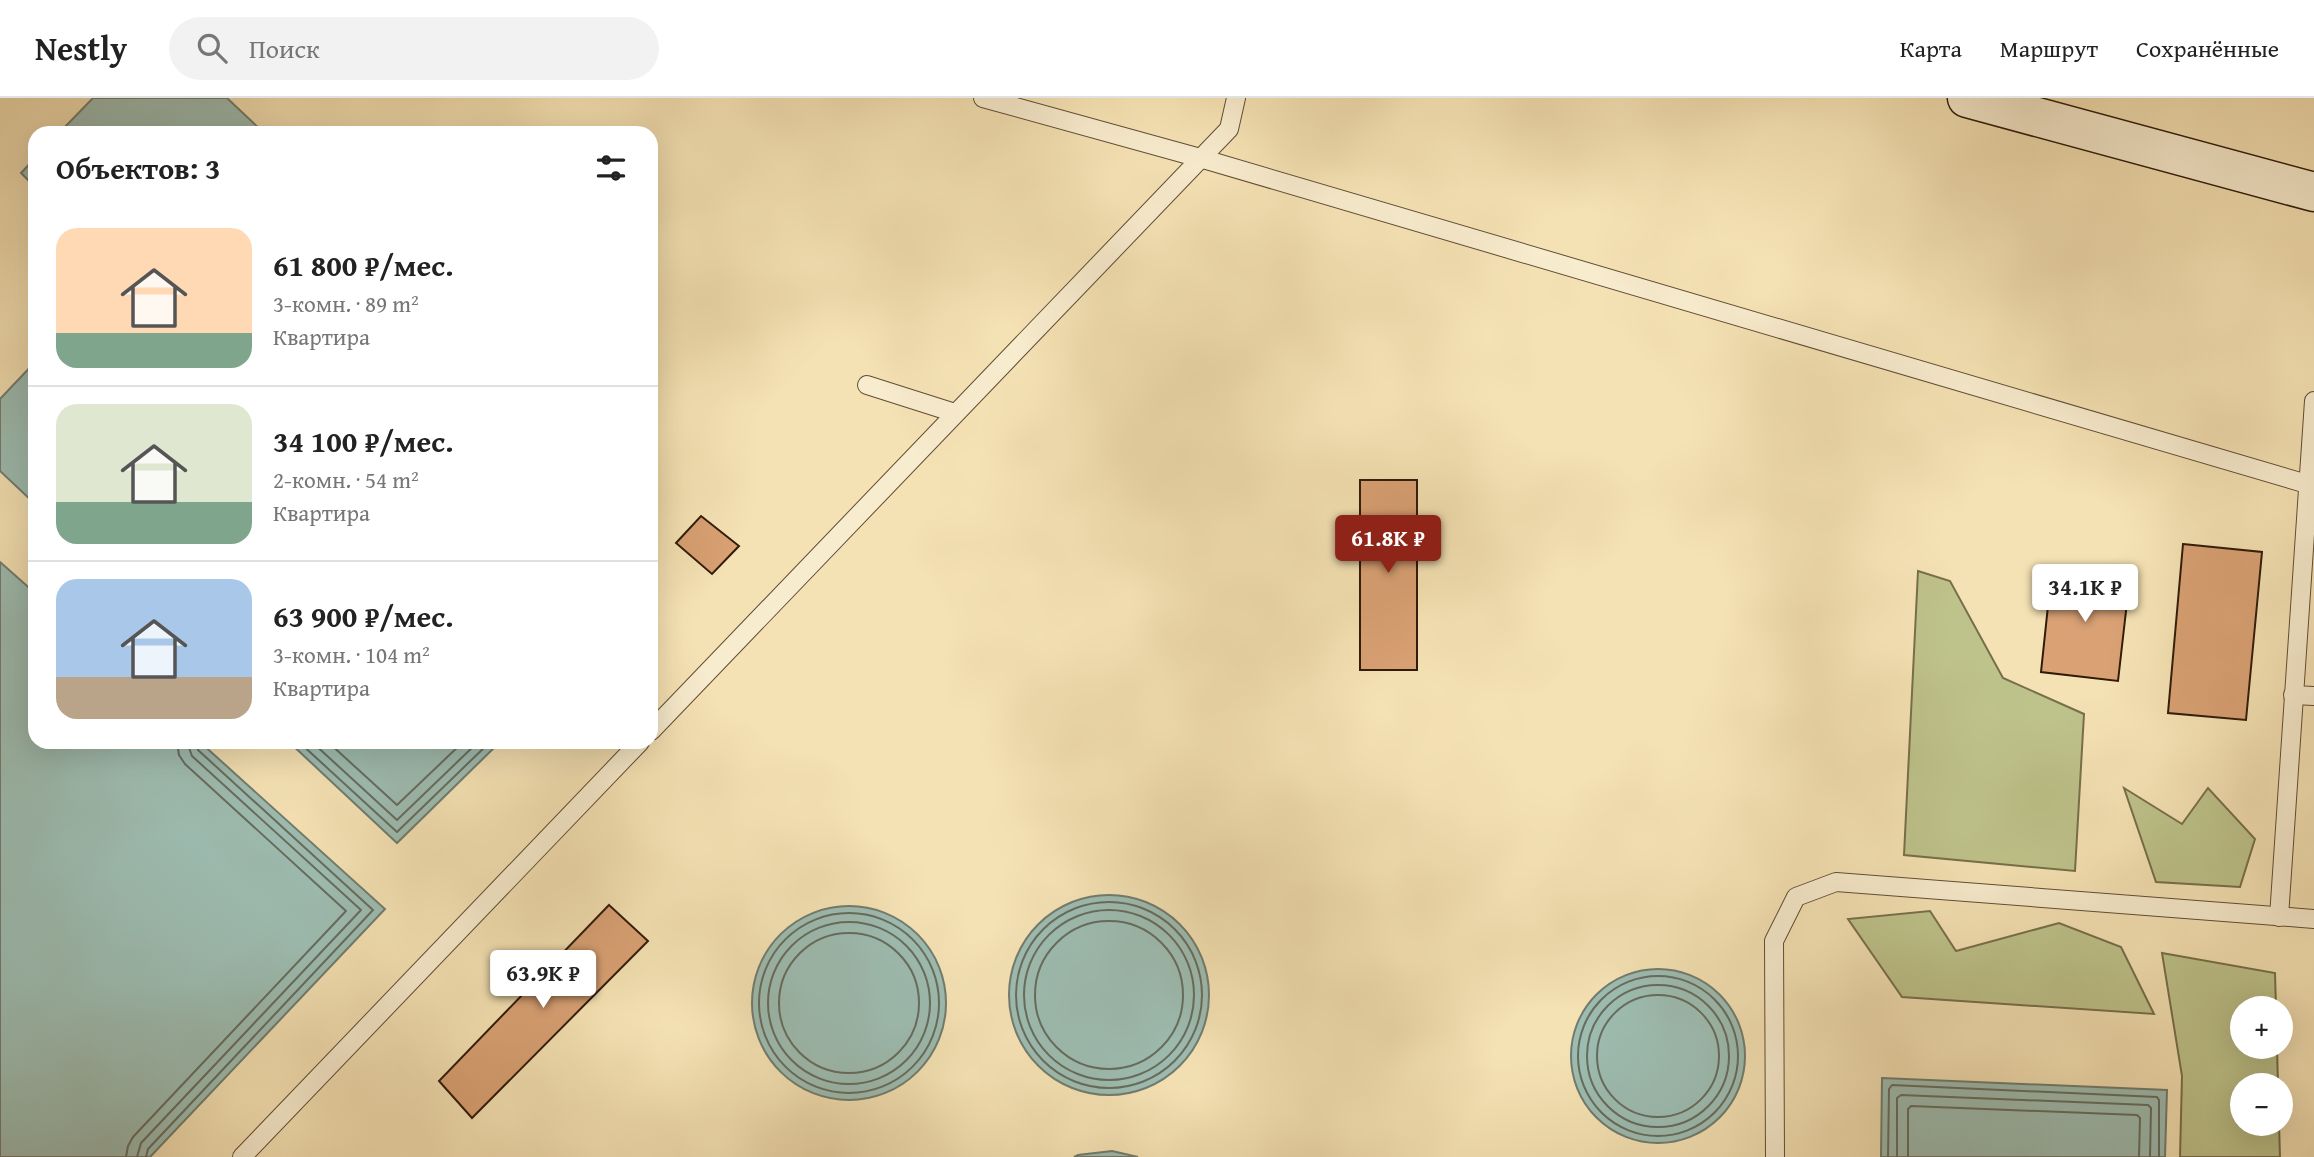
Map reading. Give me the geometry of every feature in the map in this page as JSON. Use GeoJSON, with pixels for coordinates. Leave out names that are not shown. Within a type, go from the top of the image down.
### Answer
{"type":"FeatureCollection","features":[{"type":"Feature","properties":{"kind":"street"},"geometry":{"type":"LineString","coordinates":[[1967,98],[2314,192]]}},
{"type":"Feature","properties":{"kind":"lane"},"geometry":{"type":"LineString","coordinates":[[983,98],[1200,158],[2307,484]]}},
{"type":"Feature","properties":{"kind":"lane"},"geometry":{"type":"LineString","coordinates":[[658,724],[1229,129],[1236,98]]}},
{"type":"Feature","properties":{"kind":"lane"},"geometry":{"type":"LineString","coordinates":[[867,385],[955,413]]}},
{"type":"Feature","properties":{"kind":"lane"},"geometry":{"type":"LineString","coordinates":[[2279,917],[2314,401]]}},
{"type":"Feature","properties":{"kind":"lane"},"geometry":{"type":"LineString","coordinates":[[2293,695],[2314,696]]}},
{"type":"Feature","properties":{"kind":"lane"},"geometry":{"type":"LineString","coordinates":[[242,1157],[633,749]]}},
{"type":"Feature","properties":{"kind":"lane"},"geometry":{"type":"LineString","coordinates":[[1775,1157],[1774,941],[1796,897],[1836,882],[2314,919]]}},
{"type":"Feature","properties":{"kind":"green space"},"geometry":{"type":"Polygon","coordinates":[[[1918,571],[1950,581],[2003,678],[2084,714],[2075,871],[1904,855],[1918,571]]]}},
{"type":"Feature","properties":{"kind":"green space"},"geometry":{"type":"Polygon","coordinates":[[[2124,788],[2182,824],[2208,788],[2255,839],[2240,887],[2156,882],[2124,788]]]}},
{"type":"Feature","properties":{"kind":"green space"},"geometry":{"type":"Polygon","coordinates":[[[1930,911],[1956,951],[2059,923],[2121,947],[2154,1014],[1902,997],[1848,919],[1930,911]]]}},
{"type":"Feature","properties":{"kind":"green space"},"geometry":{"type":"Polygon","coordinates":[[[2162,953],[2275,973],[2276,996],[2230,996],[2230,1059],[2277,1059],[2278,1073],[2230,1073],[2230,1136],[2279,1136],[2280,1157],[2180,1157],[2182,1076],[2162,953]]]}},
{"type":"Feature","properties":{"kind":"water"},"geometry":{"type":"Polygon","coordinates":[[[93,98],[227,98],[257,126],[66,126],[93,98]]]}},
{"type":"Feature","properties":{"kind":"water"},"geometry":{"type":"Polygon","coordinates":[[[28,166],[28,180],[21,173],[28,166]]]}},
{"type":"Feature","properties":{"kind":"water"},"geometry":{"type":"Polygon","coordinates":[[[28,369],[28,497],[0,471],[0,399],[28,369]]]}},
{"type":"Feature","properties":{"kind":"water"},"geometry":{"type":"Polygon","coordinates":[[[0,562],[28,587],[28,749],[208,749],[385,909],[150,1157],[0,1157],[0,562]]]}},
{"type":"Feature","properties":{"kind":"water"},"geometry":{"type":"Polygon","coordinates":[[[296,749],[493,749],[397,843],[296,749]]]}},
{"type":"Feature","properties":{"kind":"water"},"geometry":{"type":"Polygon","coordinates":[[[1109,895],[1147,902],[1180,924],[1202,957],[1209,995],[1202,1033],[1180,1066],[1147,1088],[1109,1095],[1071,1088],[1038,1066],[1016,1033],[1009,995],[1016,957],[1038,924],[1071,902],[1109,895]]]}},
{"type":"Feature","properties":{"kind":"water"},"geometry":{"type":"Polygon","coordinates":[[[849,906],[886,913],[918,934],[939,966],[946,1003],[939,1040],[918,1072],[886,1093],[849,1100],[812,1093],[780,1072],[759,1040],[752,1003],[759,966],[780,934],[812,913],[849,906]]]}},
{"type":"Feature","properties":{"kind":"water"},"geometry":{"type":"Polygon","coordinates":[[[1658,969],[1691,975],[1720,994],[1739,1023],[1745,1056],[1739,1089],[1720,1118],[1691,1137],[1658,1143],[1625,1137],[1596,1118],[1577,1089],[1571,1056],[1577,1023],[1596,994],[1625,975],[1658,969]]]}},
{"type":"Feature","properties":{"kind":"water"},"geometry":{"type":"Polygon","coordinates":[[[1882,1078],[2167,1090],[2165,1157],[1881,1157],[1882,1078]]]}},
{"type":"Feature","properties":{"kind":"water"},"geometry":{"type":"Polygon","coordinates":[[[1112,1151],[1138,1157],[1074,1157],[1078,1155],[1112,1151]]]}},
{"type":"Feature","properties":{"kind":"building"},"geometry":{"type":"Polygon","coordinates":[[[1360,480],[1417,480],[1417,670],[1360,670],[1360,480]]]}},
{"type":"Feature","properties":{"kind":"building"},"geometry":{"type":"Polygon","coordinates":[[[701,516],[739,546],[712,574],[676,543],[701,516]]]}},
{"type":"Feature","properties":{"kind":"building"},"geometry":{"type":"Polygon","coordinates":[[[2183,544],[2262,552],[2246,720],[2168,713],[2183,544]]]}},
{"type":"Feature","properties":{"kind":"building"},"geometry":{"type":"Polygon","coordinates":[[[2052,568],[2130,576],[2118,681],[2041,672],[2052,568]]]}},
{"type":"Feature","properties":{"kind":"building"},"geometry":{"type":"Polygon","coordinates":[[[609,905],[648,941],[472,1118],[439,1081],[609,905]]]}}]}
